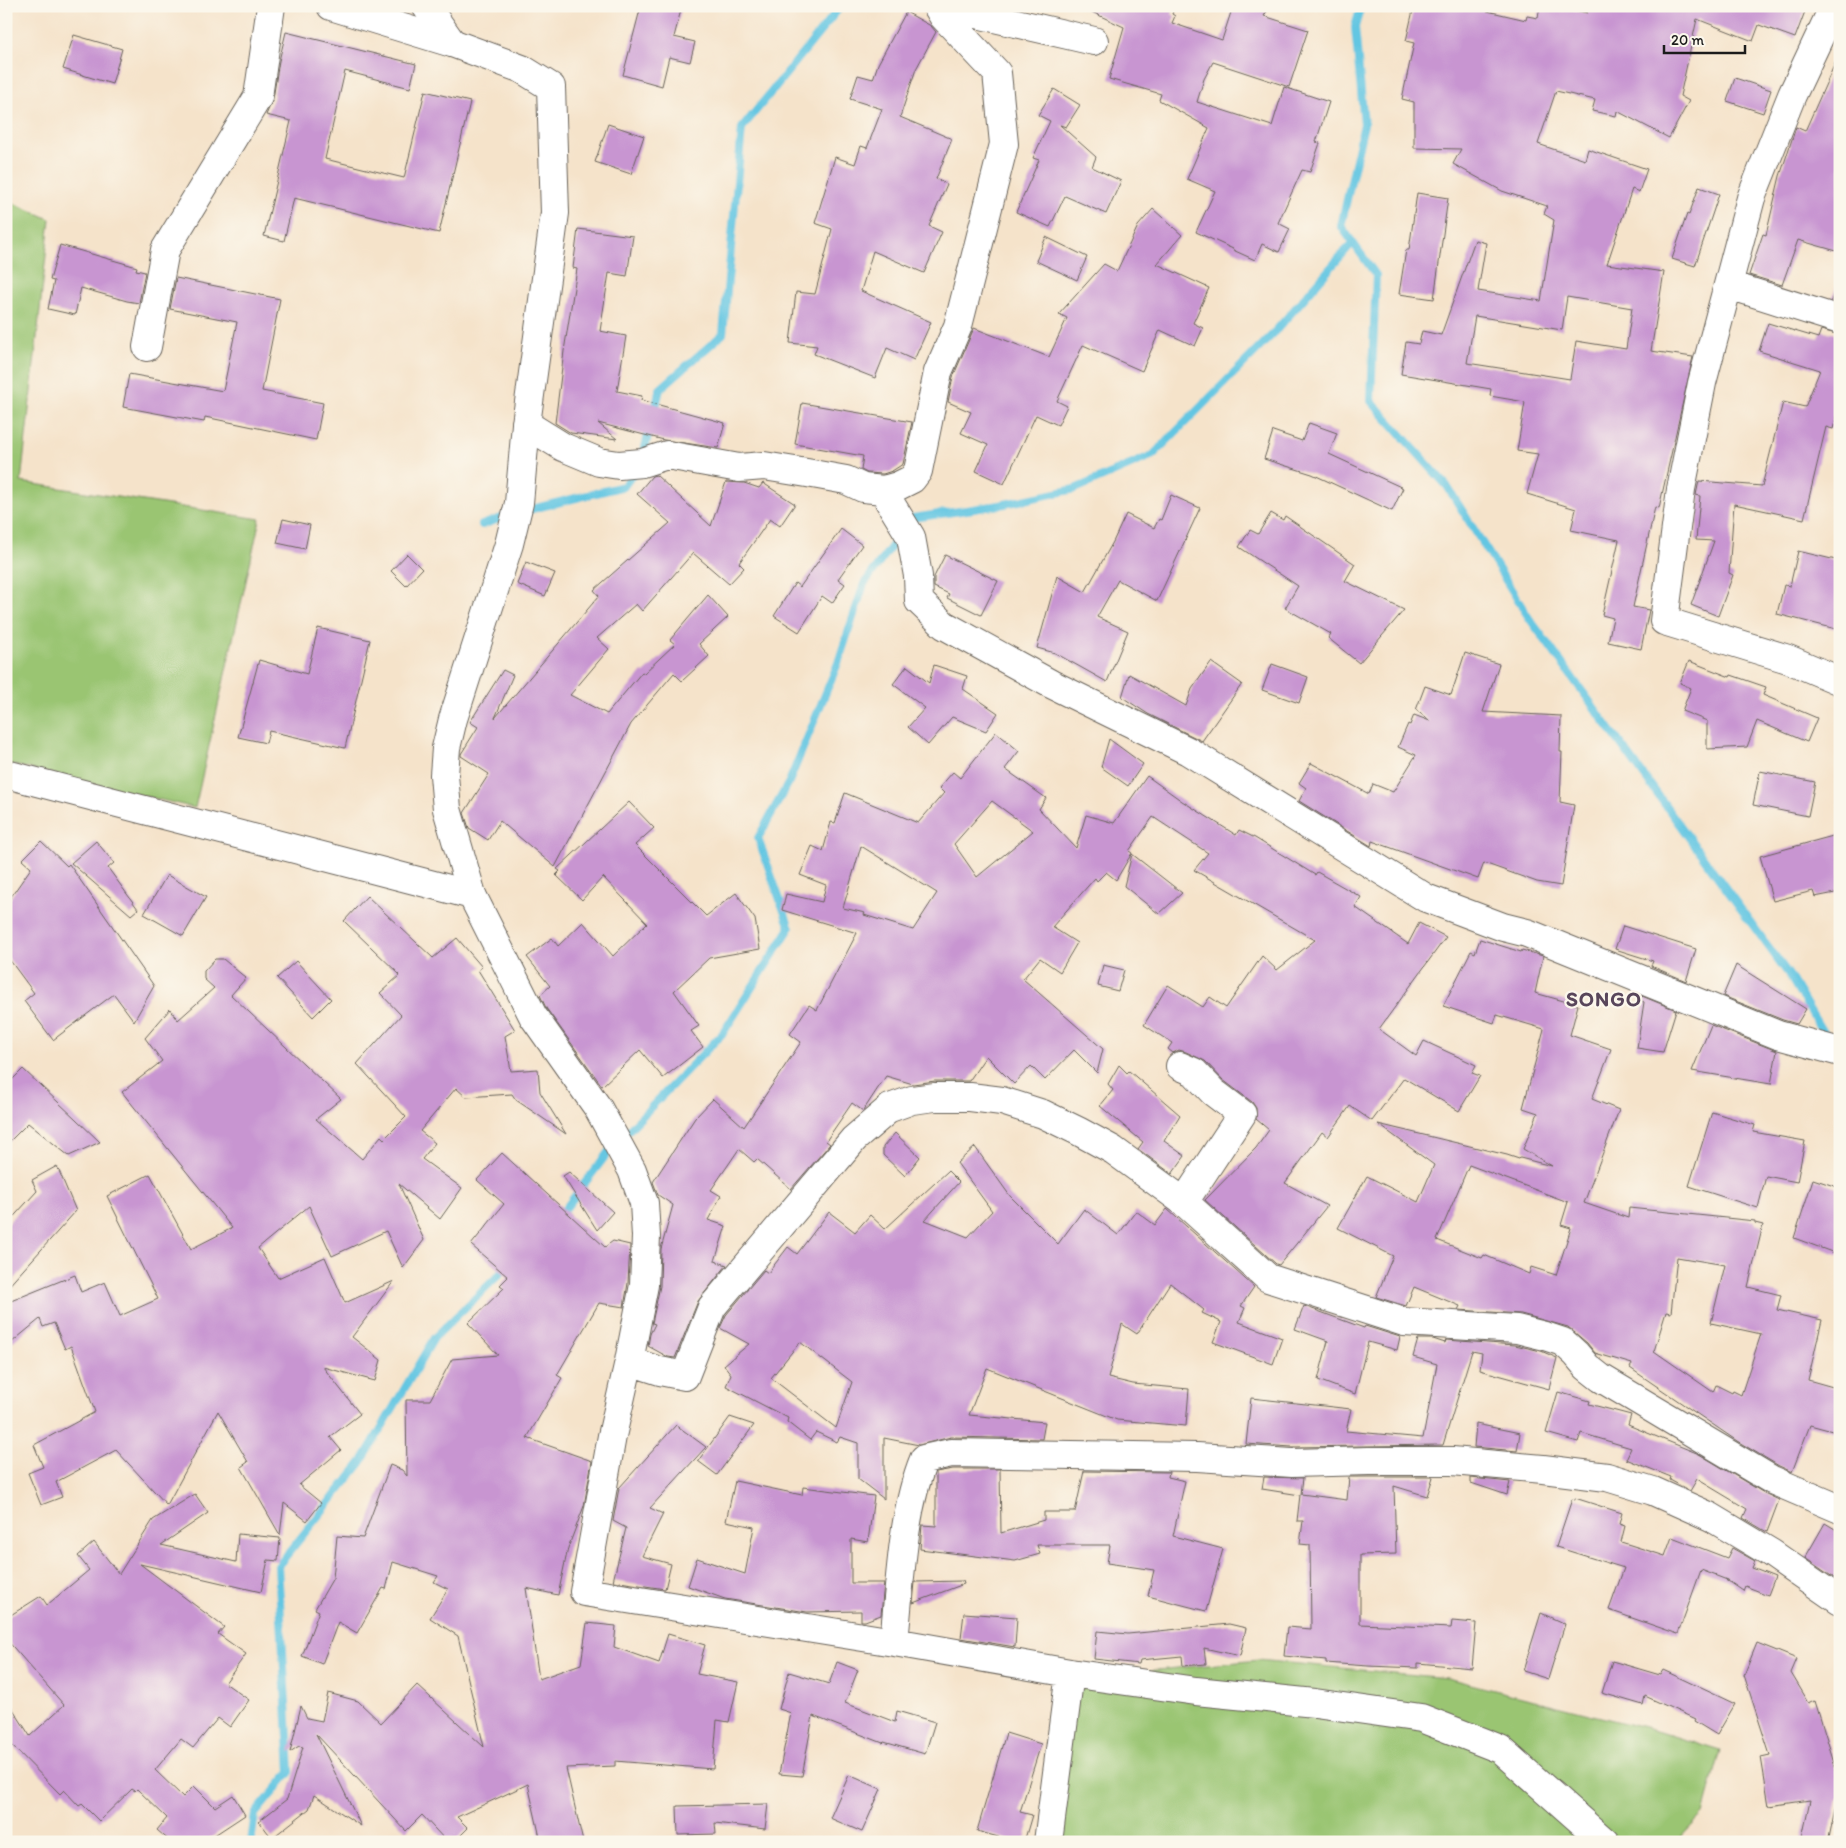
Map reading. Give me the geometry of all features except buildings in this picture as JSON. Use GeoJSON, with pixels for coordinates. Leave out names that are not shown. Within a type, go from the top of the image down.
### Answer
{"type":"FeatureCollection","features":[{"type":"Feature","properties":{"kind":"street"},"geometry":{"type":"LineString","coordinates":[[147,347],[165,250],[258,97],[271,6]]}},
{"type":"Feature","properties":{"kind":"street"},"geometry":{"type":"LineString","coordinates":[[331,6],[452,42],[522,69],[552,87],[554,213],[526,424],[519,503],[509,544],[453,719],[446,748],[444,774],[447,808],[472,895],[533,1016],[598,1108],[632,1170],[644,1203],[646,1236],[644,1285],[612,1436],[584,1592],[894,1642],[1070,1673],[1196,1691],[1315,1702],[1422,1718],[1500,1748],[1605,1842]]}},
{"type":"Feature","properties":{"kind":"street"},"geometry":{"type":"LineString","coordinates":[[426,6],[452,42]]}},
{"type":"Feature","properties":{"kind":"street"},"geometry":{"type":"LineString","coordinates":[[889,500],[898,486],[912,479],[918,471],[938,372],[958,326],[1004,144],[997,73],[943,16],[937,6]]}},
{"type":"Feature","properties":{"kind":"street"},"geometry":{"type":"LineString","coordinates":[[942,6],[1094,41]]}},
{"type":"Feature","properties":{"kind":"street"},"geometry":{"type":"LineString","coordinates":[[1834,6],[1792,95],[1751,198],[1702,383],[1681,489],[1664,621],[1788,660],[1840,681]]}},
{"type":"Feature","properties":{"kind":"street"},"geometry":{"type":"LineString","coordinates":[[1729,285],[1840,320]]}},
{"type":"Feature","properties":{"kind":"street"},"geometry":{"type":"LineString","coordinates":[[526,424],[563,447],[606,463],[619,465],[642,463],[667,455],[739,468],[764,466],[846,480],[889,500],[911,537],[918,576],[919,600],[944,625],[1051,684],[1188,751],[1426,898],[1503,927],[1527,933],[1761,1029],[1810,1045],[1840,1052]]}},
{"type":"Feature","properties":{"kind":"street"},"geometry":{"type":"LineString","coordinates":[[6,774],[472,895]]}},
{"type":"Feature","properties":{"kind":"street"},"geometry":{"type":"LineString","coordinates":[[1180,1066],[1194,1072],[1213,1092],[1242,1114],[1184,1202]]}},
{"type":"Feature","properties":{"kind":"street"},"geometry":{"type":"LineString","coordinates":[[629,1361],[660,1371],[685,1376],[712,1307],[854,1139],[890,1108],[912,1100],[935,1097],[970,1097],[1002,1101],[1043,1114],[1113,1150],[1184,1202],[1268,1278],[1404,1322],[1517,1329],[1562,1342],[1601,1378],[1772,1480],[1840,1508]]}},
{"type":"Feature","properties":{"kind":"street"},"geometry":{"type":"LineString","coordinates":[[894,1642],[904,1542],[918,1473],[924,1459],[951,1453],[1197,1457],[1292,1463],[1369,1460],[1452,1461],[1607,1477],[1653,1491],[1711,1517],[1771,1553],[1840,1601]]}},
{"type":"Feature","properties":{"kind":"street"},"geometry":{"type":"LineString","coordinates":[[1048,1842],[1070,1673]]}},
{"type":"Feature","properties":{"kind":"green space"},"geometry":{"type":"Polygon","coordinates":[[[6,200],[50,219],[21,482],[260,519],[195,808],[6,763],[6,200]]]}},
{"type":"Feature","properties":{"kind":"green space"},"geometry":{"type":"Polygon","coordinates":[[[1258,1660],[1447,1678],[1660,1732],[1721,1751],[1704,1813],[1676,1842],[1058,1842],[1076,1678],[1258,1660]]]}},
{"type":"Feature","properties":{"kind":"waterway"},"geometry":{"type":"LineString","coordinates":[[654,414],[660,389],[723,334],[742,128],[841,6]]}},
{"type":"Feature","properties":{"kind":"waterway"},"geometry":{"type":"LineString","coordinates":[[1361,6],[1355,27],[1364,124],[1341,226],[1376,275],[1371,401],[1447,486],[1529,618],[1789,975],[1828,1041]]}},
{"type":"Feature","properties":{"kind":"waterway"},"geometry":{"type":"LineString","coordinates":[[909,523],[913,518],[1000,505],[1075,489],[1153,455],[1272,335],[1353,242]]}},
{"type":"Feature","properties":{"kind":"waterway"},"geometry":{"type":"LineString","coordinates":[[643,455],[650,428]]}},
{"type":"Feature","properties":{"kind":"waterway"},"geometry":{"type":"LineString","coordinates":[[524,511],[624,486],[636,470]]}},
{"type":"Feature","properties":{"kind":"waterway"},"geometry":{"type":"LineString","coordinates":[[482,525],[510,515]]}},
{"type":"Feature","properties":{"kind":"waterway"},"geometry":{"type":"LineString","coordinates":[[621,1138],[723,1033],[790,928],[758,838],[789,782],[838,663],[864,584],[902,532]]}},
{"type":"Feature","properties":{"kind":"waterway"},"geometry":{"type":"LineString","coordinates":[[559,1217],[613,1146]]}},
{"type":"Feature","properties":{"kind":"waterway"},"geometry":{"type":"LineString","coordinates":[[251,1842],[255,1814],[290,1772],[278,1566],[361,1463],[434,1338],[508,1266]]}},
{"type":"Feature","properties":{"kind":"district","name":"SONGO"},"geometry":{"type":"Point","coordinates":[1604,999]}}]}
